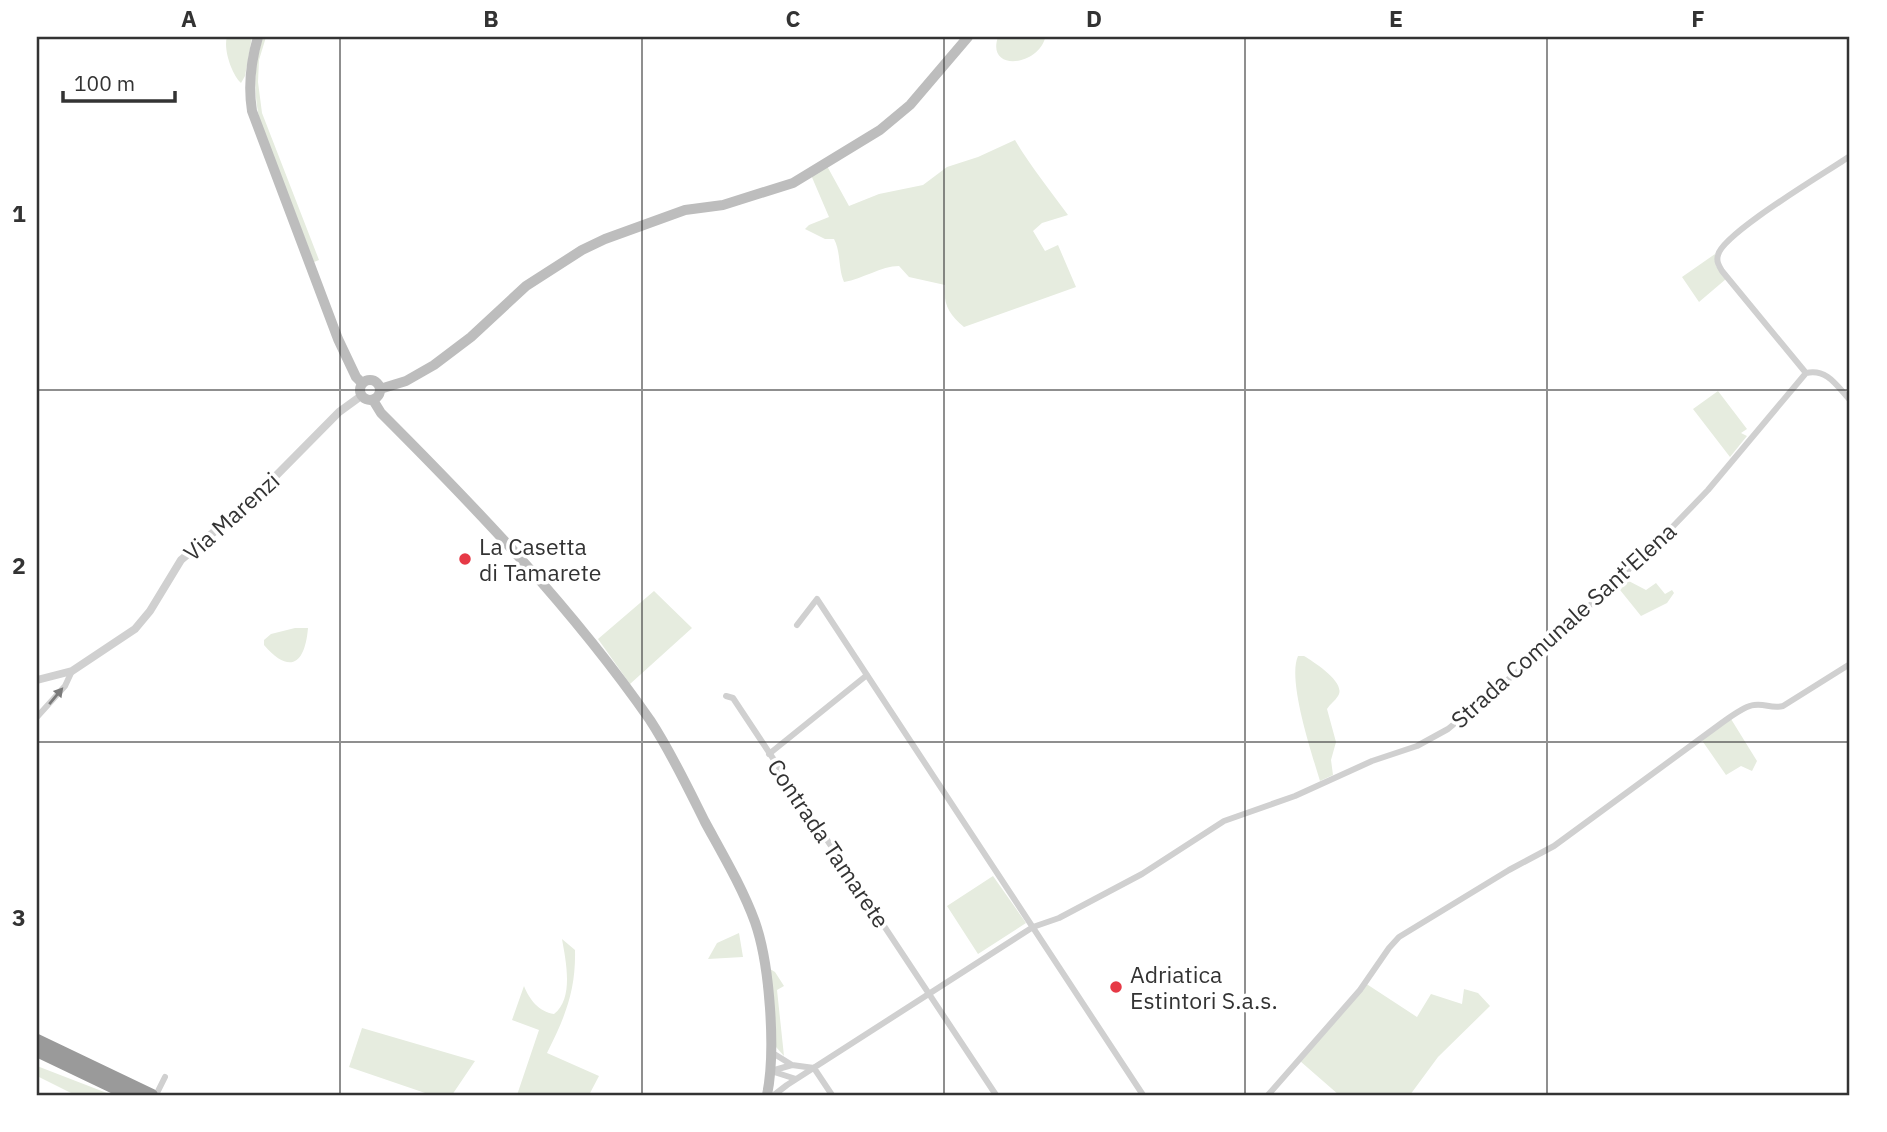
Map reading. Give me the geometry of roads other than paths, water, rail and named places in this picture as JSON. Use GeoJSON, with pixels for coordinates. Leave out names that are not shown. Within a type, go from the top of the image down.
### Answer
{"type":"FeatureCollection","features":[{"type":"Feature","properties":{"kind":"highway"},"geometry":{"type":"LineString","coordinates":[[37,1040],[130,1095]]}},
{"type":"Feature","properties":{"kind":"highway"},"geometry":{"type":"LineString","coordinates":[[37,1051],[154,1095]]}},
{"type":"Feature","properties":{"kind":"main road"},"geometry":{"type":"LineString","coordinates":[[258,37],[252,58],[250,82],[252,111],[338,339],[356,377],[362,383]]}},
{"type":"Feature","properties":{"kind":"main road"},"geometry":{"type":"LineString","coordinates":[[380,389],[406,381],[434,365],[471,338],[527,286],[582,250],[685,210],[723,205],[793,183],[880,131],[911,105],[968,37]]}},
{"type":"Feature","properties":{"kind":"main road"},"geometry":{"type":"LineString","coordinates":[[368,380],[375,381],[380,389],[379,396],[366,400],[359,389],[362,383],[368,380]]}},
{"type":"Feature","properties":{"kind":"main road"},"geometry":{"type":"LineString","coordinates":[[373,400],[381,413],[513,548],[650,721],[731,872],[755,923],[761,944],[770,1008],[771,1071],[767,1095]]}},
{"type":"Feature","properties":{"kind":"street"},"geometry":{"type":"LineString","coordinates":[[1850,156],[1724,244],[1717,261],[1722,271],[1806,373],[1817,370],[1828,376],[1850,400]]}},
{"type":"Feature","properties":{"kind":"street","name":"Strada Comunale Sant'Elena"},"geometry":{"type":"LineString","coordinates":[[774,1095],[1033,927],[1059,918],[1142,874],[1224,821],[1296,796],[1372,761],[1417,746],[1448,729],[1528,663],[1657,543],[1708,490],[1806,373]]}},
{"type":"Feature","properties":{"kind":"street","name":"Via Marenzi"},"geometry":{"type":"LineString","coordinates":[[37,680],[72,671],[135,629],[150,611],[181,560],[256,496],[339,412],[361,396]]}},
{"type":"Feature","properties":{"kind":"street"},"geometry":{"type":"LineString","coordinates":[[797,625],[817,599],[1143,1095]]}},
{"type":"Feature","properties":{"kind":"street"},"geometry":{"type":"LineString","coordinates":[[1268,1095],[1360,990],[1399,937],[1503,873],[1554,846],[1723,722],[1751,705],[1758,704],[1774,709],[1850,664]]}},
{"type":"Feature","properties":{"kind":"street"},"geometry":{"type":"LineString","coordinates":[[37,717],[65,685],[72,671]]}},
{"type":"Feature","properties":{"kind":"street"},"geometry":{"type":"LineString","coordinates":[[769,754],[867,675]]}},
{"type":"Feature","properties":{"kind":"street","name":"Contrada Tamarete"},"geometry":{"type":"LineString","coordinates":[[726,696],[733,698],[996,1095]]}},
{"type":"Feature","properties":{"kind":"street"},"geometry":{"type":"LineString","coordinates":[[771,1052],[792,1065]]}},
{"type":"Feature","properties":{"kind":"street"},"geometry":{"type":"LineString","coordinates":[[771,1071],[792,1065],[814,1068],[832,1095]]}},
{"type":"Feature","properties":{"kind":"street"},"geometry":{"type":"LineString","coordinates":[[771,1071],[797,1079]]}},
{"type":"Feature","properties":{"kind":"street"},"geometry":{"type":"LineString","coordinates":[[154,1095],[165,1077]]}},
{"type":"Feature","properties":{"kind":"place","name":"La Casetta di Tamarete"},"geometry":{"type":"Point","coordinates":[465,559]}},
{"type":"Feature","properties":{"kind":"place","name":"Adriatica Estintori S.a.s."},"geometry":{"type":"Point","coordinates":[1116,987]}}]}
